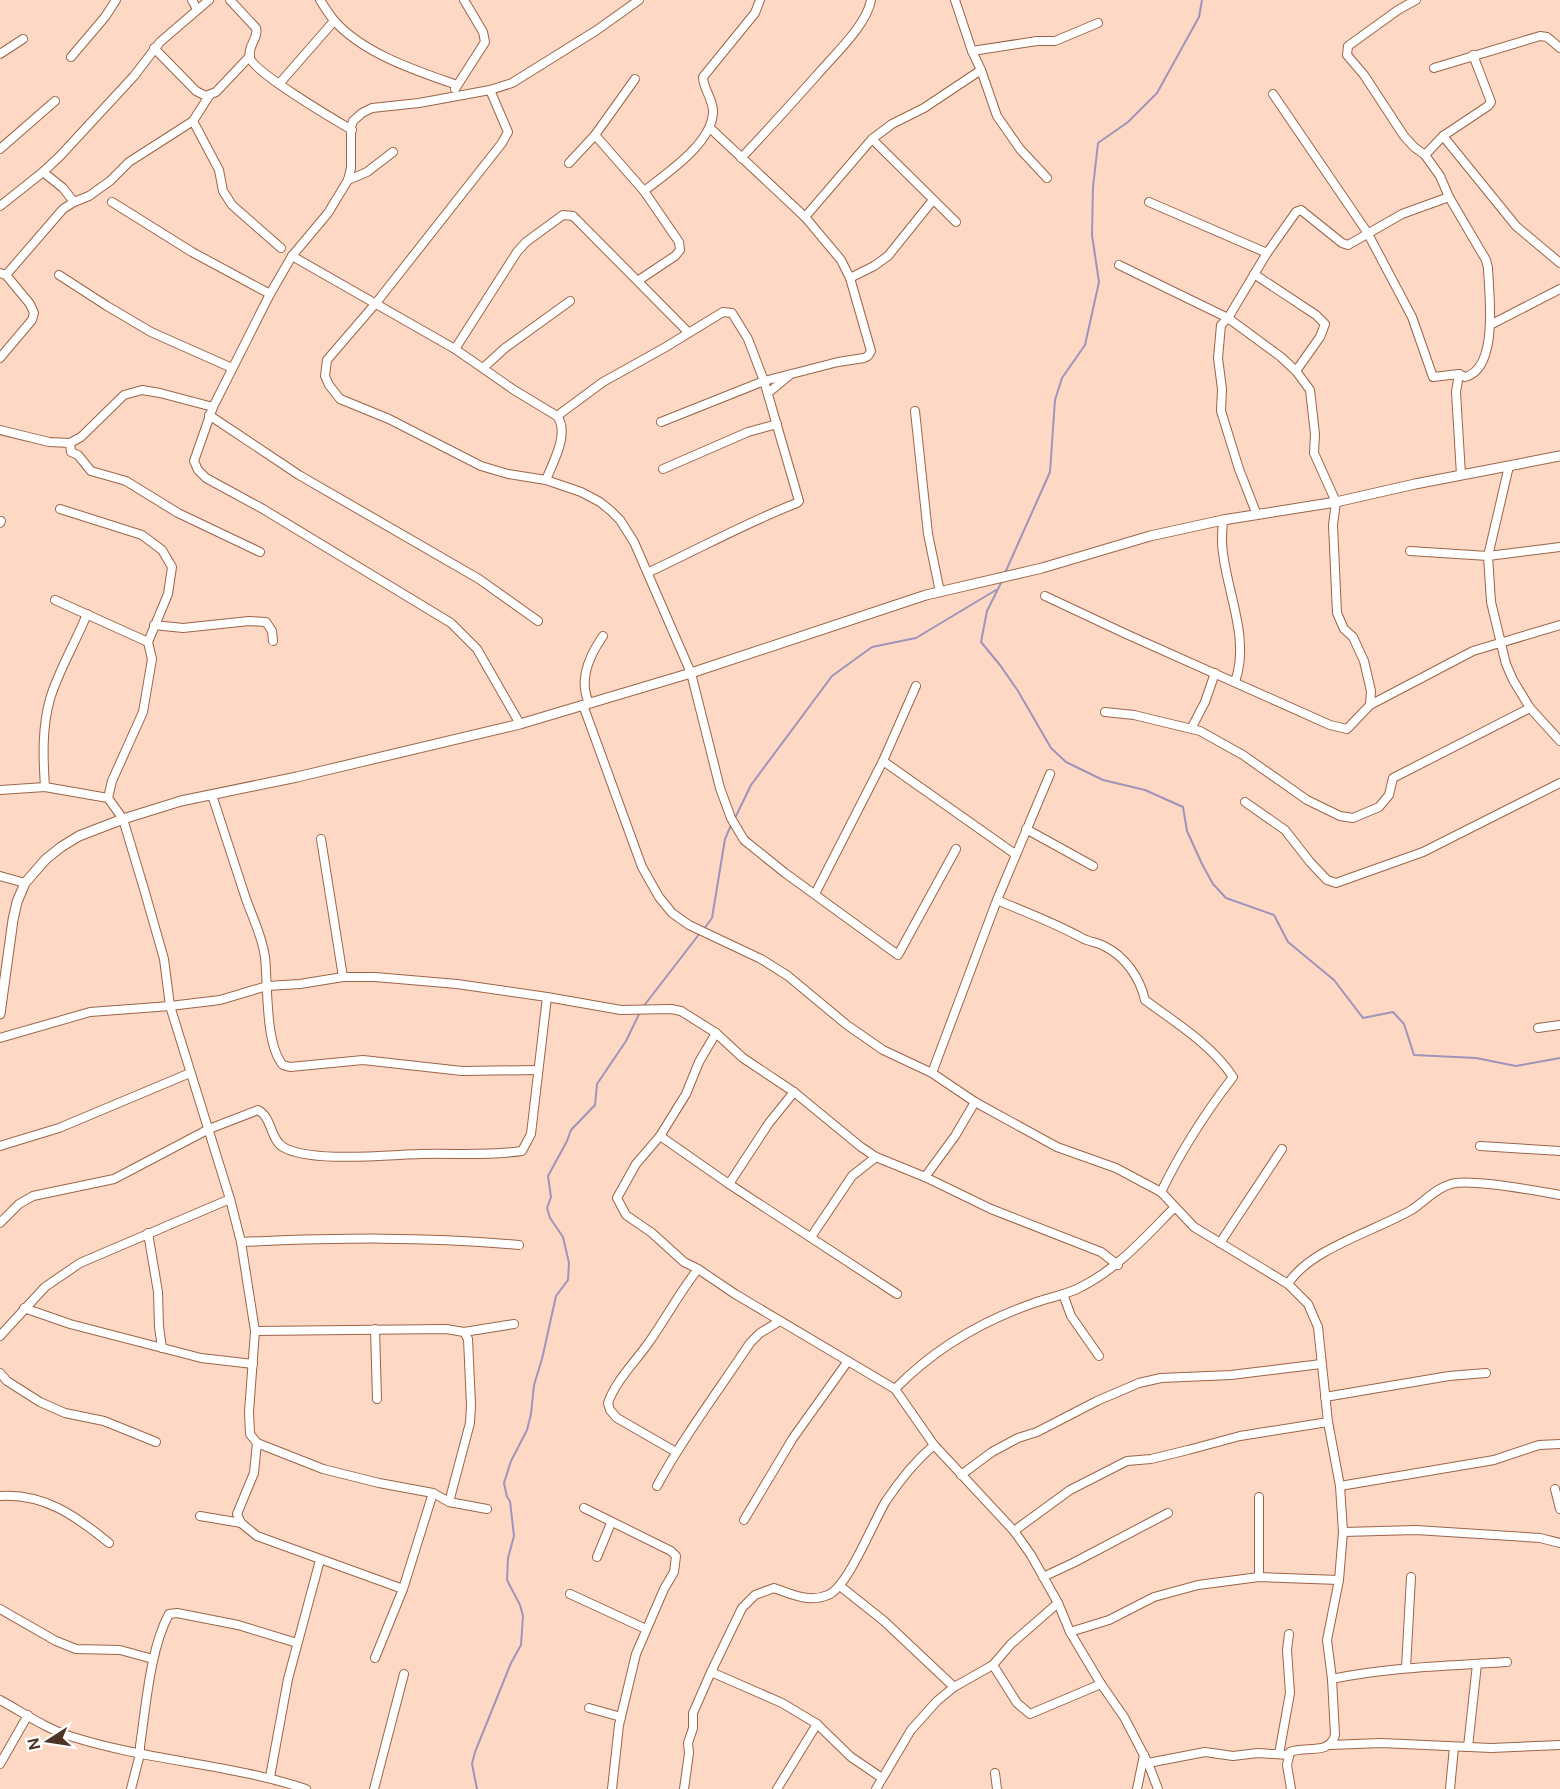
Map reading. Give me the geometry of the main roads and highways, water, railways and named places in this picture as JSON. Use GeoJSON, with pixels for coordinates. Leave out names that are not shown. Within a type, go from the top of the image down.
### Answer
{"type":"FeatureCollection","features":[{"type":"Feature","properties":{"kind":"waterway"},"geometry":{"type":"LineString","coordinates":[[1005,573],[1050,472],[1055,400],[1062,378],[1085,345],[1099,282],[1092,235],[1093,187],[1098,143],[1128,122],[1157,93],[1199,17],[1202,0]]}},
{"type":"Feature","properties":{"kind":"waterway"},"geometry":{"type":"LineString","coordinates":[[1002,581],[987,611],[981,642],[1018,691],[1051,748],[1066,762],[1103,780],[1145,790],[1183,807],[1187,831],[1213,884],[1226,898],[1274,915],[1288,942],[1334,980],[1363,1018],[1393,1012],[1404,1024],[1414,1055],[1476,1058],[1516,1066],[1560,1058]]}},
{"type":"Feature","properties":{"kind":"waterway"},"geometry":{"type":"LineString","coordinates":[[735,818],[751,785],[832,676],[872,647],[916,638],[996,590]]}},
{"type":"Feature","properties":{"kind":"waterway"},"geometry":{"type":"LineString","coordinates":[[704,929],[712,918],[725,839],[732,823]]}},
{"type":"Feature","properties":{"kind":"waterway"},"geometry":{"type":"LineString","coordinates":[[643,1007],[700,933]]}},
{"type":"Feature","properties":{"kind":"waterway"},"geometry":{"type":"LineString","coordinates":[[477,1789],[472,1764],[475,1752],[511,1663],[521,1645],[523,1616],[507,1580],[508,1558],[514,1536],[510,1501],[504,1483],[511,1461],[527,1430],[534,1385],[556,1296],[568,1280],[569,1263],[563,1237],[550,1218],[547,1208],[551,1197],[548,1176],[571,1130],[595,1105],[597,1084],[626,1041],[640,1012]]}}]}
